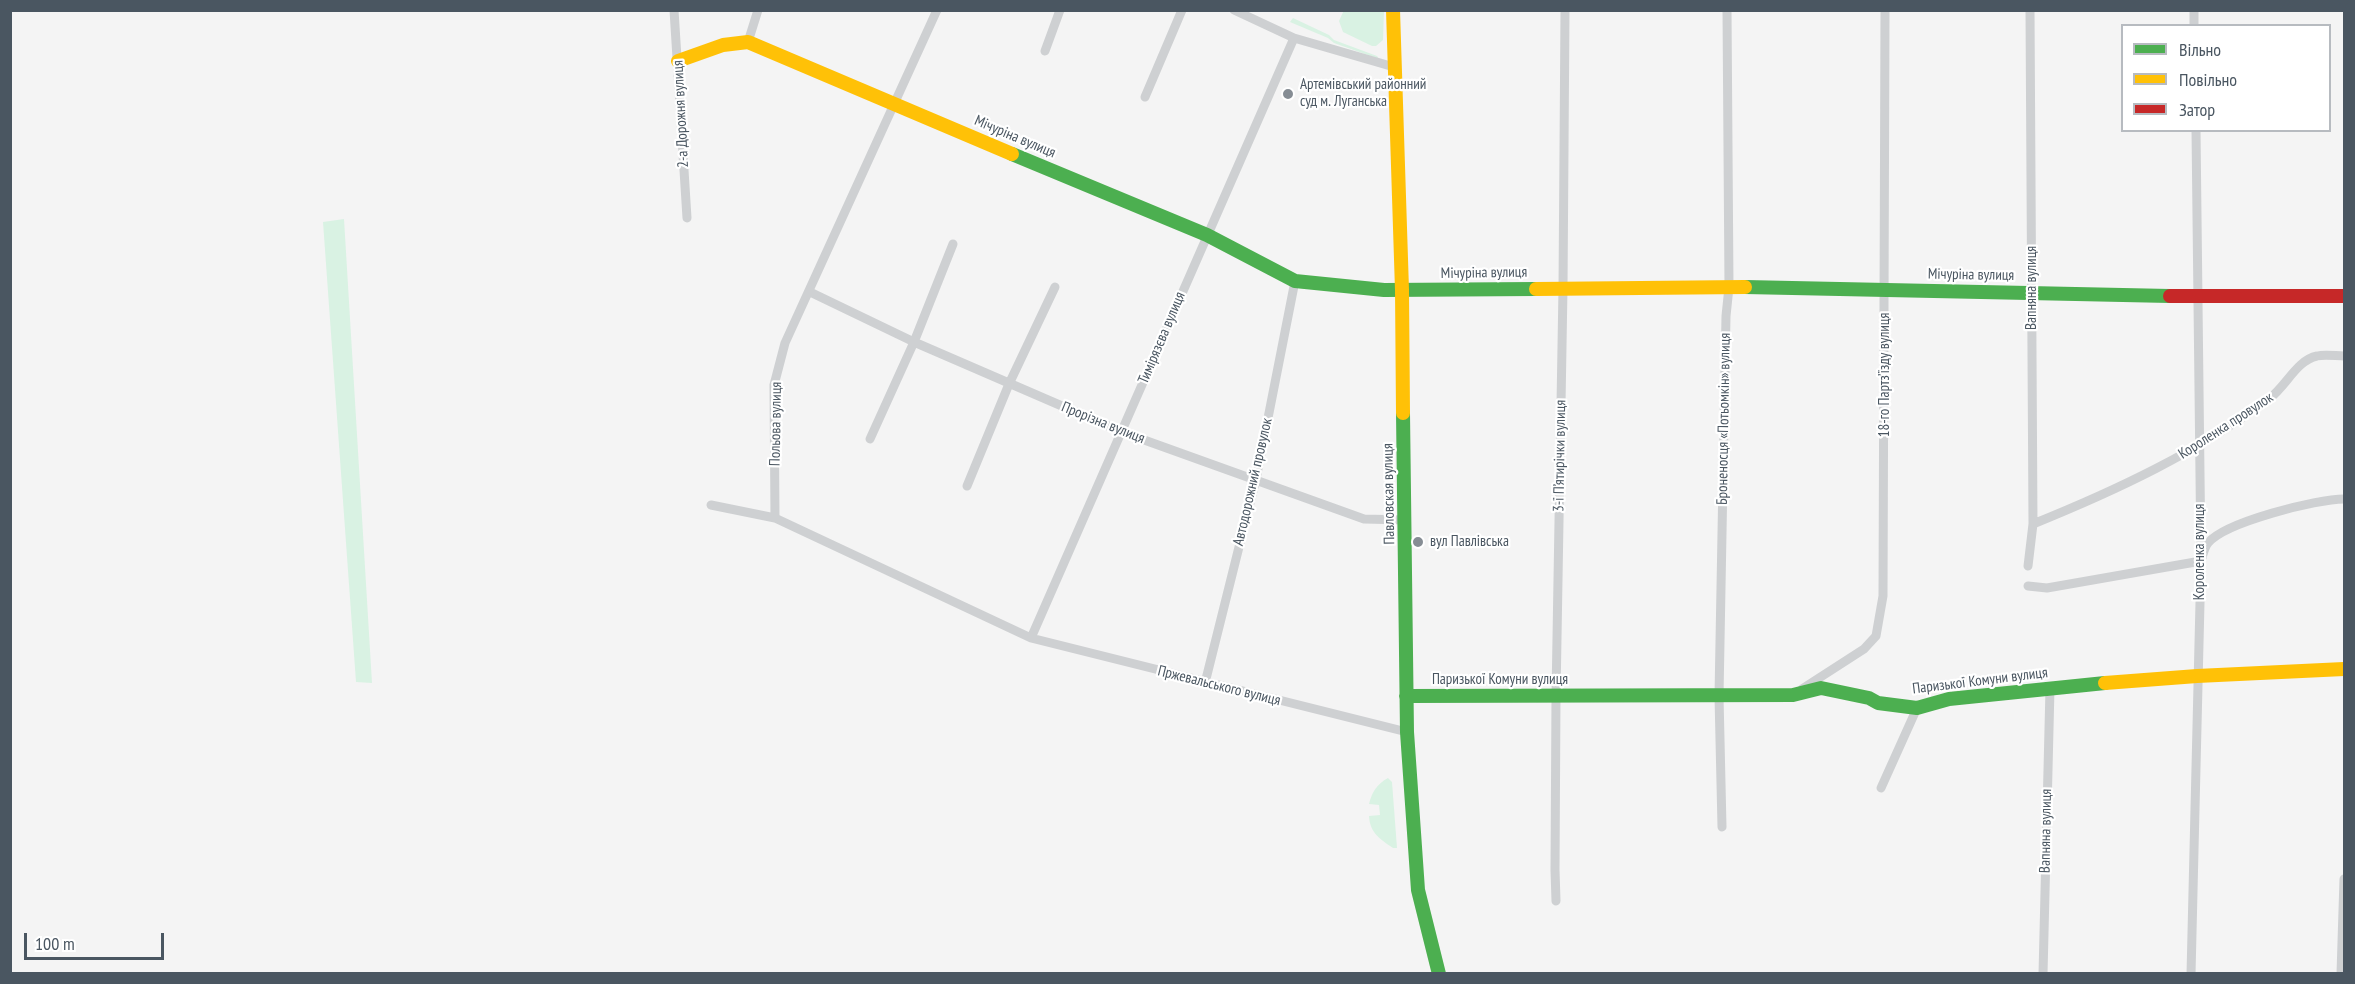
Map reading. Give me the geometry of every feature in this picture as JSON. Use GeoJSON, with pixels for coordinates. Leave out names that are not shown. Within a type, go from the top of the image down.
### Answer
{"type":"FeatureCollection","features":[{"type":"Feature","properties":{"kind":"street","name":"2-а Дорожня вулиця"},"geometry":{"type":"LineString","coordinates":[[674,10],[687,218]]}},
{"type":"Feature","properties":{"kind":"street"},"geometry":{"type":"LineString","coordinates":[[678,61],[723,45],[748,42],[758,10]]}},
{"type":"Feature","properties":{"kind":"street","name":"Польова вулиця"},"geometry":{"type":"LineString","coordinates":[[775,518],[774,385],[785,343],[937,10]]}},
{"type":"Feature","properties":{"kind":"street"},"geometry":{"type":"LineString","coordinates":[[1045,51],[1060,10]]}},
{"type":"Feature","properties":{"kind":"street"},"geometry":{"type":"LineString","coordinates":[[1145,97],[1182,10]]}},
{"type":"Feature","properties":{"kind":"street"},"geometry":{"type":"LineString","coordinates":[[1234,10],[1294,38],[1394,67]]}},
{"type":"Feature","properties":{"kind":"street","name":"Павловская вулиця"},"geometry":{"type":"LineString","coordinates":[[1393,10],[1402,290],[1407,732],[1418,890],[1439,974]]}},
{"type":"Feature","properties":{"kind":"street","name":"3-ї П’ятирічки вулиця"},"geometry":{"type":"LineString","coordinates":[[1556,901],[1554,870],[1565,10]]}},
{"type":"Feature","properties":{"kind":"street","name":"Броненосця «Потьомкін» вулиця"},"geometry":{"type":"LineString","coordinates":[[1722,827],[1719,696],[1726,316],[1729,287],[1727,10]]}},
{"type":"Feature","properties":{"kind":"street","name":"18-го Партз’їзду вулиця"},"geometry":{"type":"LineString","coordinates":[[1793,695],[1864,649],[1876,636],[1883,596],[1885,10]]}},
{"type":"Feature","properties":{"kind":"street","name":"Вапняна вулиця"},"geometry":{"type":"LineString","coordinates":[[2028,566],[2033,524],[2030,10]]}},
{"type":"Feature","properties":{"kind":"street","name":"Тимірязєва вулиця"},"geometry":{"type":"LineString","coordinates":[[1031,638],[1294,38]]}},
{"type":"Feature","properties":{"kind":"street","name":"Мічуріна вулиця"},"geometry":{"type":"LineString","coordinates":[[748,42],[1207,236],[1295,281],[1384,291],[1729,287],[2198,297],[2344,296]]}},
{"type":"Feature","properties":{"kind":"street","name":"Короленка вулиця"},"geometry":{"type":"LineString","coordinates":[[2191,974],[2201,561],[2196,132]]}},
{"type":"Feature","properties":{"kind":"street"},"geometry":{"type":"LineString","coordinates":[[870,439],[914,342],[953,244]]}},
{"type":"Feature","properties":{"kind":"street","name":"Автодорожний провулок"},"geometry":{"type":"LineString","coordinates":[[1205,683],[1256,479],[1295,281]]}},
{"type":"Feature","properties":{"kind":"street"},"geometry":{"type":"LineString","coordinates":[[967,486],[1009,384],[1055,287]]}},
{"type":"Feature","properties":{"kind":"street","name":"Прорізна вулиця"},"geometry":{"type":"LineString","coordinates":[[810,292],[914,342],[1122,432],[1364,519],[1406,520]]}},
{"type":"Feature","properties":{"kind":"street","name":"Короленка провулок"},"geometry":{"type":"LineString","coordinates":[[2033,524],[2141,477],[2200,446],[2282,389],[2302,364],[2317,356],[2344,356]]}},
{"type":"Feature","properties":{"kind":"street"},"geometry":{"type":"LineString","coordinates":[[2028,586],[2047,588],[2201,561],[2207,544],[2217,535],[2257,518],[2289,509],[2344,499]]}},
{"type":"Feature","properties":{"kind":"street"},"geometry":{"type":"LineString","coordinates":[[711,505],[775,518],[1031,638]]}},
{"type":"Feature","properties":{"kind":"street","name":"Пржевальського вулиця"},"geometry":{"type":"LineString","coordinates":[[1031,638],[1407,732]]}},
{"type":"Feature","properties":{"kind":"street","name":"Паризької Комуни вулиця"},"geometry":{"type":"LineString","coordinates":[[1407,696],[1793,695],[1821,688],[1869,698],[1878,703],[1917,708],[1949,699],[2050,688],[2198,676],[2344,669]]}},
{"type":"Feature","properties":{"kind":"street","name":"Вапняна вулиця"},"geometry":{"type":"LineString","coordinates":[[2043,974],[2050,688]]}},
{"type":"Feature","properties":{"kind":"street"},"geometry":{"type":"LineString","coordinates":[[1881,788],[1917,708]]}},
{"type":"Feature","properties":{"kind":"street"},"geometry":{"type":"LineString","coordinates":[[2341,974],[2344,879]]}},
{"type":"Feature","properties":{"kind":"green space"},"geometry":{"type":"Polygon","coordinates":[[[1344,10],[1384,11],[1383,40],[1376,46],[1372,46],[1343,32],[1339,21],[1344,10]]]}},
{"type":"Feature","properties":{"kind":"green space"},"geometry":{"type":"Polygon","coordinates":[[[1293,18],[1329,35],[1334,40],[1377,56],[1379,59],[1334,43],[1328,38],[1290,22],[1293,18]]]}},
{"type":"Feature","properties":{"kind":"green space"},"geometry":{"type":"Polygon","coordinates":[[[344,219],[372,683],[356,682],[323,222],[344,219]]]}},
{"type":"Feature","properties":{"kind":"green space"},"geometry":{"type":"Polygon","coordinates":[[[1388,778],[1392,782],[1397,848],[1393,848],[1376,835],[1371,827],[1369,816],[1380,815],[1379,805],[1369,804],[1375,789],[1388,778]]]}},
{"type":"Feature","properties":{"kind":"traffic: fast"},"geometry":{"type":"LineString","coordinates":[[1012,154],[1207,235],[1295,281],[1384,290],[1536,289]]}},
{"type":"Feature","properties":{"kind":"traffic: fast"},"geometry":{"type":"LineString","coordinates":[[1745,287],[2170,296]]}},
{"type":"Feature","properties":{"kind":"traffic: fast"},"geometry":{"type":"LineString","coordinates":[[1403,413],[1407,732],[1418,890],[1439,974]]}},
{"type":"Feature","properties":{"kind":"traffic: fast"},"geometry":{"type":"LineString","coordinates":[[1406,696],[1793,695],[1821,688],[1869,698],[1878,703],[1917,708],[1949,699],[2105,683]]}},
{"type":"Feature","properties":{"kind":"traffic: slow"},"geometry":{"type":"LineString","coordinates":[[1393,10],[1402,290],[1403,413]]}},
{"type":"Feature","properties":{"kind":"traffic: slow"},"geometry":{"type":"LineString","coordinates":[[678,61],[723,45],[748,42],[1012,154]]}},
{"type":"Feature","properties":{"kind":"traffic: slow"},"geometry":{"type":"LineString","coordinates":[[1536,289],[1745,287]]}},
{"type":"Feature","properties":{"kind":"traffic: slow"},"geometry":{"type":"LineString","coordinates":[[2105,683],[2344,669]]}},
{"type":"Feature","properties":{"kind":"traffic: jam"},"geometry":{"type":"LineString","coordinates":[[2170,296],[2344,296]]}},
{"type":"Feature","properties":{"kind":"place","name":"Артемівський районний суд м. Луганська"},"geometry":{"type":"Point","coordinates":[1288,94]}},
{"type":"Feature","properties":{"kind":"place","name":"вул Павлівська"},"geometry":{"type":"Point","coordinates":[1418,542]}}]}
